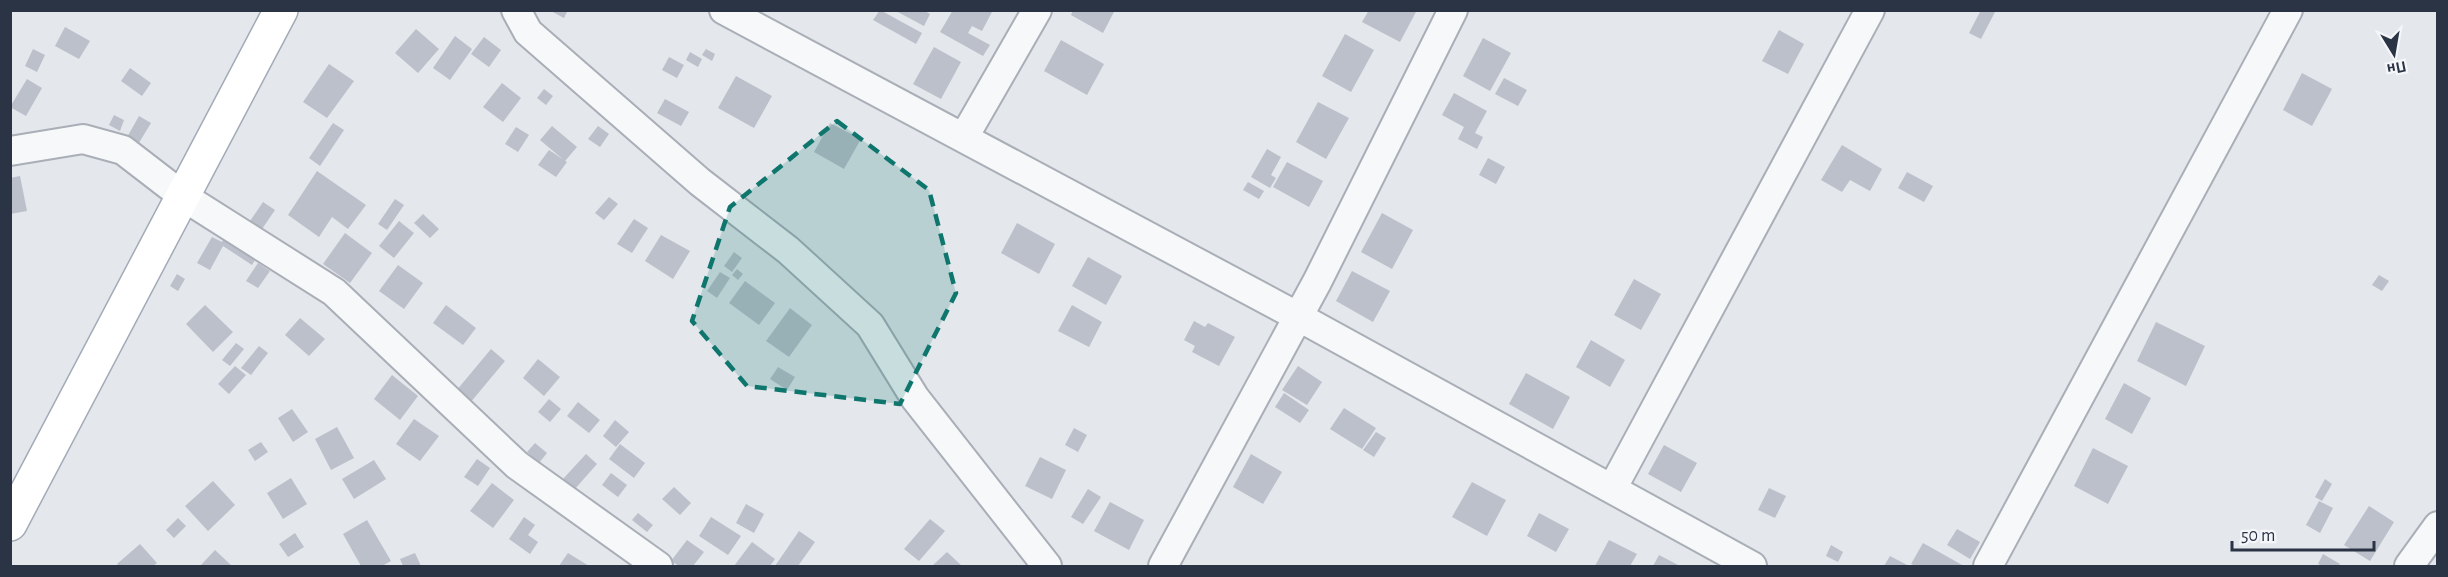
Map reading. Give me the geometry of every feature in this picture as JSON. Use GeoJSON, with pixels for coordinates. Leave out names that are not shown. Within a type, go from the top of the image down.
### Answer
{"type":"FeatureCollection","features":[{"type":"Feature","properties":{"kind":"main road"},"geometry":{"type":"LineString","coordinates":[[10,524],[281,10]]}},
{"type":"Feature","properties":{"kind":"street"},"geometry":{"type":"LineString","coordinates":[[516,10],[528,33],[700,182],[788,250],[870,325],[915,398],[1047,567]]}},
{"type":"Feature","properties":{"kind":"street"},"geometry":{"type":"LineString","coordinates":[[724,10],[1298,316],[1752,567]]}},
{"type":"Feature","properties":{"kind":"street"},"geometry":{"type":"LineString","coordinates":[[964,137],[1037,10]]}},
{"type":"Feature","properties":{"kind":"street"},"geometry":{"type":"LineString","coordinates":[[1163,567],[1298,316],[1453,10]]}},
{"type":"Feature","properties":{"kind":"street"},"geometry":{"type":"LineString","coordinates":[[1612,489],[1870,10]]}},
{"type":"Feature","properties":{"kind":"street"},"geometry":{"type":"LineString","coordinates":[[1988,567],[2288,10]]}},
{"type":"Feature","properties":{"kind":"street"},"geometry":{"type":"LineString","coordinates":[[10,151],[83,139],[106,143],[123,150],[184,197],[334,292],[517,465],[658,567]]}},
{"type":"Feature","properties":{"kind":"street"},"geometry":{"type":"LineString","coordinates":[[2409,567],[2438,526]]}},
{"type":"Feature","properties":{"kind":"highlighted area"},"geometry":{"type":"Polygon","coordinates":[[[837,121],[929,190],[956,293],[900,404],[747,386],[692,321],[730,207],[837,121]]]}},
{"type":"Feature","properties":{"kind":"building"},"geometry":{"type":"Polygon","coordinates":[[[549,10],[568,10],[564,18],[549,10]]]}},
{"type":"Feature","properties":{"kind":"building"},"geometry":{"type":"Polygon","coordinates":[[[880,10],[922,33],[916,44],[873,20],[880,10]]]}},
{"type":"Feature","properties":{"kind":"building"},"geometry":{"type":"Polygon","coordinates":[[[894,10],[923,10],[930,14],[924,26],[894,10]]]}},
{"type":"Feature","properties":{"kind":"building"},"geometry":{"type":"Polygon","coordinates":[[[953,10],[993,10],[982,31],[972,26],[968,33],[990,45],[983,56],[940,32],[953,10]]]}},
{"type":"Feature","properties":{"kind":"building"},"geometry":{"type":"Polygon","coordinates":[[[1073,10],[1115,10],[1103,33],[1071,15],[1073,10]]]}},
{"type":"Feature","properties":{"kind":"building"},"geometry":{"type":"Polygon","coordinates":[[[1369,10],[1417,10],[1400,42],[1362,22],[1369,10]]]}},
{"type":"Feature","properties":{"kind":"building"},"geometry":{"type":"Polygon","coordinates":[[[1981,10],[1996,10],[1981,39],[1969,33],[1981,10]]]}},
{"type":"Feature","properties":{"kind":"building"},"geometry":{"type":"Polygon","coordinates":[[[65,27],[90,41],[79,59],[55,46],[65,27]]]}},
{"type":"Feature","properties":{"kind":"building"},"geometry":{"type":"Polygon","coordinates":[[[416,29],[439,49],[418,73],[395,53],[416,29]]]}},
{"type":"Feature","properties":{"kind":"building"},"geometry":{"type":"Polygon","coordinates":[[[1779,30],[1804,44],[1788,74],[1762,61],[1779,30]]]}},
{"type":"Feature","properties":{"kind":"building"},"geometry":{"type":"Polygon","coordinates":[[[1345,34],[1374,50],[1351,92],[1322,76],[1345,34]]]}},
{"type":"Feature","properties":{"kind":"building"},"geometry":{"type":"Polygon","coordinates":[[[455,36],[472,49],[450,80],[433,68],[455,36]]]}},
{"type":"Feature","properties":{"kind":"building"},"geometry":{"type":"Polygon","coordinates":[[[484,37],[501,50],[489,67],[471,54],[484,37]]]}},
{"type":"Feature","properties":{"kind":"building"},"geometry":{"type":"Polygon","coordinates":[[[1483,38],[1511,53],[1490,91],[1463,76],[1483,38]]]}},
{"type":"Feature","properties":{"kind":"building"},"geometry":{"type":"Polygon","coordinates":[[[1061,40],[1104,64],[1087,95],[1044,71],[1061,40]]]}},
{"type":"Feature","properties":{"kind":"building"},"geometry":{"type":"Polygon","coordinates":[[[934,47],[961,62],[941,99],[913,84],[934,47]]]}},
{"type":"Feature","properties":{"kind":"building"},"geometry":{"type":"Polygon","coordinates":[[[33,49],[45,55],[37,72],[25,66],[33,49]]]}},
{"type":"Feature","properties":{"kind":"building"},"geometry":{"type":"Polygon","coordinates":[[[706,49],[715,54],[712,61],[702,55],[706,49]]]}},
{"type":"Feature","properties":{"kind":"building"},"geometry":{"type":"Polygon","coordinates":[[[690,52],[702,59],[698,67],[686,60],[690,52]]]}},
{"type":"Feature","properties":{"kind":"building"},"geometry":{"type":"Polygon","coordinates":[[[669,57],[684,65],[677,78],[662,70],[669,57]]]}},
{"type":"Feature","properties":{"kind":"building"},"geometry":{"type":"Polygon","coordinates":[[[329,64],[354,81],[327,118],[303,102],[329,64]]]}},
{"type":"Feature","properties":{"kind":"building"},"geometry":{"type":"Polygon","coordinates":[[[130,68],[151,83],[142,96],[121,81],[130,68]]]}},
{"type":"Feature","properties":{"kind":"building"},"geometry":{"type":"Polygon","coordinates":[[[2302,73],[2332,89],[2312,126],[2283,110],[2302,73]]]}},
{"type":"Feature","properties":{"kind":"building"},"geometry":{"type":"Polygon","coordinates":[[[736,76],[772,96],[754,128],[718,108],[736,76]]]}},
{"type":"Feature","properties":{"kind":"building"},"geometry":{"type":"Polygon","coordinates":[[[1504,78],[1527,90],[1518,106],[1495,94],[1504,78]]]}},
{"type":"Feature","properties":{"kind":"building"},"geometry":{"type":"Polygon","coordinates":[[[27,79],[42,88],[26,116],[10,107],[27,79]]]}},
{"type":"Feature","properties":{"kind":"building"},"geometry":{"type":"Polygon","coordinates":[[[502,83],[521,98],[503,122],[483,107],[502,83]]]}},
{"type":"Feature","properties":{"kind":"building"},"geometry":{"type":"Polygon","coordinates":[[[544,89],[553,96],[546,105],[537,98],[544,89]]]}},
{"type":"Feature","properties":{"kind":"building"},"geometry":{"type":"Polygon","coordinates":[[[1454,93],[1487,111],[1475,133],[1483,137],[1477,149],[1458,139],[1464,127],[1442,115],[1454,93]]]}},
{"type":"Feature","properties":{"kind":"building"},"geometry":{"type":"Polygon","coordinates":[[[665,99],[689,112],[681,126],[657,113],[665,99]]]}},
{"type":"Feature","properties":{"kind":"building"},"geometry":{"type":"Polygon","coordinates":[[[1318,102],[1349,118],[1326,159],[1296,142],[1318,102]]]}},
{"type":"Feature","properties":{"kind":"building"},"geometry":{"type":"Polygon","coordinates":[[[114,115],[124,120],[120,131],[109,125],[114,115]]]}},
{"type":"Feature","properties":{"kind":"building"},"geometry":{"type":"Polygon","coordinates":[[[139,116],[151,123],[137,146],[126,139],[139,116]]]}},
{"type":"Feature","properties":{"kind":"building"},"geometry":{"type":"Polygon","coordinates":[[[333,123],[344,130],[320,166],[309,158],[333,123]]]}},
{"type":"Feature","properties":{"kind":"building"},"geometry":{"type":"Polygon","coordinates":[[[830,123],[861,139],[844,169],[814,152],[830,123]]]}},
{"type":"Feature","properties":{"kind":"building"},"geometry":{"type":"Polygon","coordinates":[[[552,126],[577,147],[565,161],[540,140],[552,126]]]}},
{"type":"Feature","properties":{"kind":"building"},"geometry":{"type":"Polygon","coordinates":[[[598,126],[609,134],[600,147],[588,139],[598,126]]]}},
{"type":"Feature","properties":{"kind":"building"},"geometry":{"type":"Polygon","coordinates":[[[516,127],[529,135],[518,152],[505,144],[516,127]]]}},
{"type":"Feature","properties":{"kind":"building"},"geometry":{"type":"Polygon","coordinates":[[[1842,145],[1882,169],[1870,191],[1850,180],[1842,192],[1821,180],[1842,145]]]}},
{"type":"Feature","properties":{"kind":"building"},"geometry":{"type":"Polygon","coordinates":[[[1267,149],[1281,157],[1271,175],[1276,178],[1270,188],[1251,177],[1267,149]]]}},
{"type":"Feature","properties":{"kind":"building"},"geometry":{"type":"Polygon","coordinates":[[[549,150],[567,162],[556,177],[538,165],[549,150]]]}},
{"type":"Feature","properties":{"kind":"building"},"geometry":{"type":"Polygon","coordinates":[[[1488,158],[1505,167],[1496,184],[1479,175],[1488,158]]]}},
{"type":"Feature","properties":{"kind":"building"},"geometry":{"type":"Polygon","coordinates":[[[1287,162],[1323,181],[1309,207],[1273,187],[1287,162]]]}},
{"type":"Feature","properties":{"kind":"building"},"geometry":{"type":"Polygon","coordinates":[[[317,171],[366,205],[348,229],[332,217],[319,237],[288,215],[317,171]]]}},
{"type":"Feature","properties":{"kind":"building"},"geometry":{"type":"Polygon","coordinates":[[[1907,172],[1933,186],[1924,202],[1898,188],[1907,172]]]}},
{"type":"Feature","properties":{"kind":"building"},"geometry":{"type":"Polygon","coordinates":[[[20,176],[27,211],[10,214],[10,178],[20,176]]]}},
{"type":"Feature","properties":{"kind":"building"},"geometry":{"type":"Polygon","coordinates":[[[1248,182],[1264,191],[1259,199],[1243,190],[1248,182]]]}},
{"type":"Feature","properties":{"kind":"building"},"geometry":{"type":"Polygon","coordinates":[[[609,197],[618,204],[604,220],[595,213],[609,197]]]}},
{"type":"Feature","properties":{"kind":"building"},"geometry":{"type":"Polygon","coordinates":[[[395,199],[404,205],[387,230],[378,224],[395,199]]]}},
{"type":"Feature","properties":{"kind":"building"},"geometry":{"type":"Polygon","coordinates":[[[263,202],[275,210],[262,229],[250,221],[263,202]]]}},
{"type":"Feature","properties":{"kind":"building"},"geometry":{"type":"Polygon","coordinates":[[[1382,213],[1413,230],[1392,269],[1361,252],[1382,213]]]}},
{"type":"Feature","properties":{"kind":"building"},"geometry":{"type":"Polygon","coordinates":[[[423,214],[439,229],[430,238],[414,223],[423,214]]]}},
{"type":"Feature","properties":{"kind":"building"},"geometry":{"type":"Polygon","coordinates":[[[634,219],[648,228],[632,253],[617,244],[634,219]]]}},
{"type":"Feature","properties":{"kind":"building"},"geometry":{"type":"Polygon","coordinates":[[[399,221],[414,233],[394,258],[379,246],[399,221]]]}},
{"type":"Feature","properties":{"kind":"building"},"geometry":{"type":"Polygon","coordinates":[[[1017,223],[1055,244],[1039,274],[1001,253],[1017,223]]]}},
{"type":"Feature","properties":{"kind":"building"},"geometry":{"type":"Polygon","coordinates":[[[227,233],[259,253],[252,265],[223,246],[210,270],[197,263],[212,237],[222,242],[227,233]]]}},
{"type":"Feature","properties":{"kind":"building"},"geometry":{"type":"Polygon","coordinates":[[[345,233],[372,253],[350,283],[323,264],[345,233]]]}},
{"type":"Feature","properties":{"kind":"building"},"geometry":{"type":"Polygon","coordinates":[[[661,235],[690,251],[673,279],[645,261],[661,235]]]}},
{"type":"Feature","properties":{"kind":"building"},"geometry":{"type":"Polygon","coordinates":[[[734,252],[742,258],[732,272],[724,266],[734,252]]]}},
{"type":"Feature","properties":{"kind":"building"},"geometry":{"type":"Polygon","coordinates":[[[1088,257],[1122,276],[1106,305],[1072,286],[1088,257]]]}},
{"type":"Feature","properties":{"kind":"building"},"geometry":{"type":"Polygon","coordinates":[[[258,263],[270,271],[258,288],[246,281],[258,263]]]}},
{"type":"Feature","properties":{"kind":"building"},"geometry":{"type":"Polygon","coordinates":[[[398,265],[423,283],[404,309],[379,291],[398,265]]]}},
{"type":"Feature","properties":{"kind":"building"},"geometry":{"type":"Polygon","coordinates":[[[737,269],[743,274],[738,280],[732,275],[737,269]]]}},
{"type":"Feature","properties":{"kind":"building"},"geometry":{"type":"Polygon","coordinates":[[[1352,271],[1390,291],[1373,322],[1336,301],[1352,271]]]}},
{"type":"Feature","properties":{"kind":"building"},"geometry":{"type":"Polygon","coordinates":[[[720,272],[730,278],[717,298],[707,291],[720,272]]]}},
{"type":"Feature","properties":{"kind":"building"},"geometry":{"type":"Polygon","coordinates":[[[177,274],[185,279],[178,291],[170,286],[177,274]]]}},
{"type":"Feature","properties":{"kind":"building"},"geometry":{"type":"Polygon","coordinates":[[[2379,275],[2389,281],[2382,291],[2372,285],[2379,275]]]}},
{"type":"Feature","properties":{"kind":"building"},"geometry":{"type":"Polygon","coordinates":[[[1634,279],[1661,294],[1641,330],[1614,315],[1634,279]]]}},
{"type":"Feature","properties":{"kind":"building"},"geometry":{"type":"Polygon","coordinates":[[[745,281],[775,303],[759,325],[729,303],[745,281]]]}},
{"type":"Feature","properties":{"kind":"building"},"geometry":{"type":"Polygon","coordinates":[[[205,305],[233,332],[213,352],[186,324],[205,305]]]}},
{"type":"Feature","properties":{"kind":"building"},"geometry":{"type":"Polygon","coordinates":[[[446,305],[476,328],[463,345],[433,323],[446,305]]]}},
{"type":"Feature","properties":{"kind":"building"},"geometry":{"type":"Polygon","coordinates":[[[1072,305],[1102,322],[1089,347],[1058,331],[1072,305]]]}},
{"type":"Feature","properties":{"kind":"building"},"geometry":{"type":"Polygon","coordinates":[[[790,308],[812,325],[789,357],[766,341],[790,308]]]}},
{"type":"Feature","properties":{"kind":"building"},"geometry":{"type":"Polygon","coordinates":[[[300,318],[325,339],[309,356],[285,335],[300,318]]]}},
{"type":"Feature","properties":{"kind":"building"},"geometry":{"type":"Polygon","coordinates":[[[1194,321],[1205,327],[1208,323],[1235,337],[1219,366],[1192,352],[1195,346],[1184,340],[1194,321]]]}},
{"type":"Feature","properties":{"kind":"building"},"geometry":{"type":"Polygon","coordinates":[[[2156,322],[2205,346],[2186,386],[2137,361],[2156,322]]]}},
{"type":"Feature","properties":{"kind":"building"},"geometry":{"type":"Polygon","coordinates":[[[1591,340],[1625,360],[1610,387],[1576,367],[1591,340]]]}},
{"type":"Feature","properties":{"kind":"building"},"geometry":{"type":"Polygon","coordinates":[[[236,343],[244,349],[230,366],[222,360],[236,343]]]}},
{"type":"Feature","properties":{"kind":"building"},"geometry":{"type":"Polygon","coordinates":[[[259,346],[268,353],[251,375],[241,368],[259,346]]]}},
{"type":"Feature","properties":{"kind":"building"},"geometry":{"type":"Polygon","coordinates":[[[491,349],[505,361],[470,403],[456,391],[491,349]]]}},
{"type":"Feature","properties":{"kind":"building"},"geometry":{"type":"Polygon","coordinates":[[[538,359],[560,377],[544,396],[523,378],[538,359]]]}},
{"type":"Feature","properties":{"kind":"building"},"geometry":{"type":"Polygon","coordinates":[[[235,366],[246,375],[229,394],[218,384],[235,366]]]}},
{"type":"Feature","properties":{"kind":"building"},"geometry":{"type":"Polygon","coordinates":[[[1298,366],[1322,382],[1307,405],[1282,390],[1298,366]]]}},
{"type":"Feature","properties":{"kind":"building"},"geometry":{"type":"Polygon","coordinates":[[[778,367],[795,377],[787,390],[770,379],[778,367]]]}},
{"type":"Feature","properties":{"kind":"building"},"geometry":{"type":"Polygon","coordinates":[[[1526,373],[1570,397],[1553,429],[1509,404],[1526,373]]]}},
{"type":"Feature","properties":{"kind":"building"},"geometry":{"type":"Polygon","coordinates":[[[392,375],[418,396],[400,420],[374,399],[392,375]]]}},
{"type":"Feature","properties":{"kind":"building"},"geometry":{"type":"Polygon","coordinates":[[[2124,383],[2151,398],[2132,434],[2105,419],[2124,383]]]}},
{"type":"Feature","properties":{"kind":"building"},"geometry":{"type":"Polygon","coordinates":[[[1284,393],[1309,410],[1300,423],[1275,407],[1284,393]]]}},
{"type":"Feature","properties":{"kind":"building"},"geometry":{"type":"Polygon","coordinates":[[[549,399],[561,409],[550,422],[538,412],[549,399]]]}},
{"type":"Feature","properties":{"kind":"building"},"geometry":{"type":"Polygon","coordinates":[[[578,402],[600,420],[589,433],[567,416],[578,402]]]}},
{"type":"Feature","properties":{"kind":"building"},"geometry":{"type":"Polygon","coordinates":[[[1344,408],[1376,428],[1362,449],[1330,429],[1344,408]]]}},
{"type":"Feature","properties":{"kind":"building"},"geometry":{"type":"Polygon","coordinates":[[[292,409],[308,432],[293,442],[278,418],[292,409]]]}},
{"type":"Feature","properties":{"kind":"building"},"geometry":{"type":"Polygon","coordinates":[[[414,419],[439,436],[420,461],[396,444],[414,419]]]}},
{"type":"Feature","properties":{"kind":"building"},"geometry":{"type":"Polygon","coordinates":[[[615,420],[629,432],[616,447],[603,436],[615,420]]]}},
{"type":"Feature","properties":{"kind":"building"},"geometry":{"type":"Polygon","coordinates":[[[337,427],[354,458],[331,470],[315,439],[337,427]]]}},
{"type":"Feature","properties":{"kind":"building"},"geometry":{"type":"Polygon","coordinates":[[[1074,428],[1087,435],[1078,452],[1065,445],[1074,428]]]}},
{"type":"Feature","properties":{"kind":"building"},"geometry":{"type":"Polygon","coordinates":[[[1376,432],[1386,438],[1374,457],[1363,450],[1376,432]]]}},
{"type":"Feature","properties":{"kind":"building"},"geometry":{"type":"Polygon","coordinates":[[[261,442],[268,452],[255,461],[248,450],[261,442]]]}},
{"type":"Feature","properties":{"kind":"building"},"geometry":{"type":"Polygon","coordinates":[[[535,443],[547,453],[539,463],[527,452],[535,443]]]}},
{"type":"Feature","properties":{"kind":"building"},"geometry":{"type":"Polygon","coordinates":[[[620,444],[645,463],[634,478],[609,459],[620,444]]]}},
{"type":"Feature","properties":{"kind":"building"},"geometry":{"type":"Polygon","coordinates":[[[1664,445],[1697,463],[1681,492],[1648,474],[1664,445]]]}},
{"type":"Feature","properties":{"kind":"building"},"geometry":{"type":"Polygon","coordinates":[[[2093,448],[2128,466],[2108,504],[2074,486],[2093,448]]]}},
{"type":"Feature","properties":{"kind":"building"},"geometry":{"type":"Polygon","coordinates":[[[586,454],[597,464],[574,490],[562,480],[586,454]]]}},
{"type":"Feature","properties":{"kind":"building"},"geometry":{"type":"Polygon","coordinates":[[[1251,454],[1282,472],[1263,504],[1233,487],[1251,454]]]}},
{"type":"Feature","properties":{"kind":"building"},"geometry":{"type":"Polygon","coordinates":[[[1040,457],[1066,470],[1052,499],[1025,486],[1040,457]]]}},
{"type":"Feature","properties":{"kind":"building"},"geometry":{"type":"Polygon","coordinates":[[[477,459],[490,468],[478,486],[464,477],[477,459]]]}},
{"type":"Feature","properties":{"kind":"building"},"geometry":{"type":"Polygon","coordinates":[[[374,460],[386,479],[354,499],[342,479],[374,460]]]}},
{"type":"Feature","properties":{"kind":"building"},"geometry":{"type":"Polygon","coordinates":[[[611,473],[627,485],[618,497],[602,485],[611,473]]]}},
{"type":"Feature","properties":{"kind":"building"},"geometry":{"type":"Polygon","coordinates":[[[291,478],[307,504],[283,519],[267,493],[291,478]]]}},
{"type":"Feature","properties":{"kind":"building"},"geometry":{"type":"Polygon","coordinates":[[[2325,479],[2332,484],[2322,501],[2315,497],[2325,479]]]}},
{"type":"Feature","properties":{"kind":"building"},"geometry":{"type":"Polygon","coordinates":[[[213,481],[235,505],[208,531],[185,506],[213,481]]]}},
{"type":"Feature","properties":{"kind":"building"},"geometry":{"type":"Polygon","coordinates":[[[1472,482],[1506,500],[1487,536],[1452,517],[1472,482]]]}},
{"type":"Feature","properties":{"kind":"building"},"geometry":{"type":"Polygon","coordinates":[[[492,483],[514,500],[493,528],[470,511],[492,483]]]}},
{"type":"Feature","properties":{"kind":"building"},"geometry":{"type":"Polygon","coordinates":[[[674,487],[691,503],[680,515],[662,499],[674,487]]]}},
{"type":"Feature","properties":{"kind":"building"},"geometry":{"type":"Polygon","coordinates":[[[1769,488],[1786,496],[1775,518],[1758,510],[1769,488]]]}},
{"type":"Feature","properties":{"kind":"building"},"geometry":{"type":"Polygon","coordinates":[[[1088,489],[1101,497],[1083,524],[1071,517],[1088,489]]]}},
{"type":"Feature","properties":{"kind":"building"},"geometry":{"type":"Polygon","coordinates":[[[2319,501],[2333,508],[2320,533],[2306,525],[2319,501]]]}},
{"type":"Feature","properties":{"kind":"building"},"geometry":{"type":"Polygon","coordinates":[[[1110,502],[1144,520],[1129,550],[1094,531],[1110,502]]]}},
{"type":"Feature","properties":{"kind":"building"},"geometry":{"type":"Polygon","coordinates":[[[746,504],[764,514],[754,533],[736,523],[746,504]]]}},
{"type":"Feature","properties":{"kind":"building"},"geometry":{"type":"Polygon","coordinates":[[[2369,506],[2394,522],[2370,561],[2344,545],[2369,506]]]}},
{"type":"Feature","properties":{"kind":"building"},"geometry":{"type":"Polygon","coordinates":[[[638,513],[653,525],[647,532],[632,520],[638,513]]]}},
{"type":"Feature","properties":{"kind":"building"},"geometry":{"type":"Polygon","coordinates":[[[1539,513],[1569,529],[1556,552],[1527,536],[1539,513]]]}},
{"type":"Feature","properties":{"kind":"building"},"geometry":{"type":"Polygon","coordinates":[[[524,517],[535,525],[528,535],[538,542],[530,554],[509,539],[524,517]]]}},
{"type":"Feature","properties":{"kind":"building"},"geometry":{"type":"Polygon","coordinates":[[[711,517],[741,536],[728,555],[699,536],[711,517]]]}},
{"type":"Feature","properties":{"kind":"building"},"geometry":{"type":"Polygon","coordinates":[[[178,518],[186,526],[174,538],[166,530],[178,518]]]}},
{"type":"Feature","properties":{"kind":"building"},"geometry":{"type":"Polygon","coordinates":[[[930,519],[945,531],[919,561],[904,549],[930,519]]]}},
{"type":"Feature","properties":{"kind":"building"},"geometry":{"type":"Polygon","coordinates":[[[367,520],[391,561],[382,566],[361,566],[343,534],[367,520]]]}},
{"type":"Feature","properties":{"kind":"building"},"geometry":{"type":"Polygon","coordinates":[[[1957,529],[1980,542],[1970,559],[1947,545],[1957,529]]]}},
{"type":"Feature","properties":{"kind":"building"},"geometry":{"type":"Polygon","coordinates":[[[799,531],[815,542],[798,566],[775,566],[799,531]]]}},
{"type":"Feature","properties":{"kind":"building"},"geometry":{"type":"Polygon","coordinates":[[[295,533],[304,547],[288,557],[279,544],[295,533]]]}},
{"type":"Feature","properties":{"kind":"building"},"geometry":{"type":"Polygon","coordinates":[[[687,540],[704,552],[693,566],[679,566],[671,561],[687,540]]]}},
{"type":"Feature","properties":{"kind":"building"},"geometry":{"type":"Polygon","coordinates":[[[1609,540],[1637,554],[1630,566],[1595,566],[1609,540]]]}},
{"type":"Feature","properties":{"kind":"building"},"geometry":{"type":"Polygon","coordinates":[[[752,542],[775,559],[770,566],[734,566],[752,542]]]}},
{"type":"Feature","properties":{"kind":"building"},"geometry":{"type":"Polygon","coordinates":[[[1923,543],[1964,566],[1916,566],[1911,564],[1923,543]]]}},
{"type":"Feature","properties":{"kind":"building"},"geometry":{"type":"Polygon","coordinates":[[[140,544],[157,563],[153,566],[119,566],[117,564],[140,544]]]}},
{"type":"Feature","properties":{"kind":"building"},"geometry":{"type":"Polygon","coordinates":[[[1831,545],[1843,552],[1838,562],[1826,556],[1831,545]]]}},
{"type":"Feature","properties":{"kind":"building"},"geometry":{"type":"Polygon","coordinates":[[[215,550],[232,566],[200,566],[215,550]]]}},
{"type":"Feature","properties":{"kind":"building"},"geometry":{"type":"Polygon","coordinates":[[[947,552],[962,566],[932,566],[947,552]]]}},
{"type":"Feature","properties":{"kind":"building"},"geometry":{"type":"Polygon","coordinates":[[[415,553],[421,566],[403,566],[400,559],[415,553]]]}},
{"type":"Feature","properties":{"kind":"building"},"geometry":{"type":"Polygon","coordinates":[[[568,553],[589,566],[559,566],[568,553]]]}},
{"type":"Feature","properties":{"kind":"building"},"geometry":{"type":"Polygon","coordinates":[[[2323,554],[2340,564],[2324,566],[2318,564],[2323,554]]]}},
{"type":"Feature","properties":{"kind":"building"},"geometry":{"type":"Polygon","coordinates":[[[1659,555],[1680,566],[1653,566],[1659,555]]]}},
{"type":"Feature","properties":{"kind":"building"},"geometry":{"type":"Polygon","coordinates":[[[1890,556],[1909,566],[1884,566],[1890,556]]]}}]}
